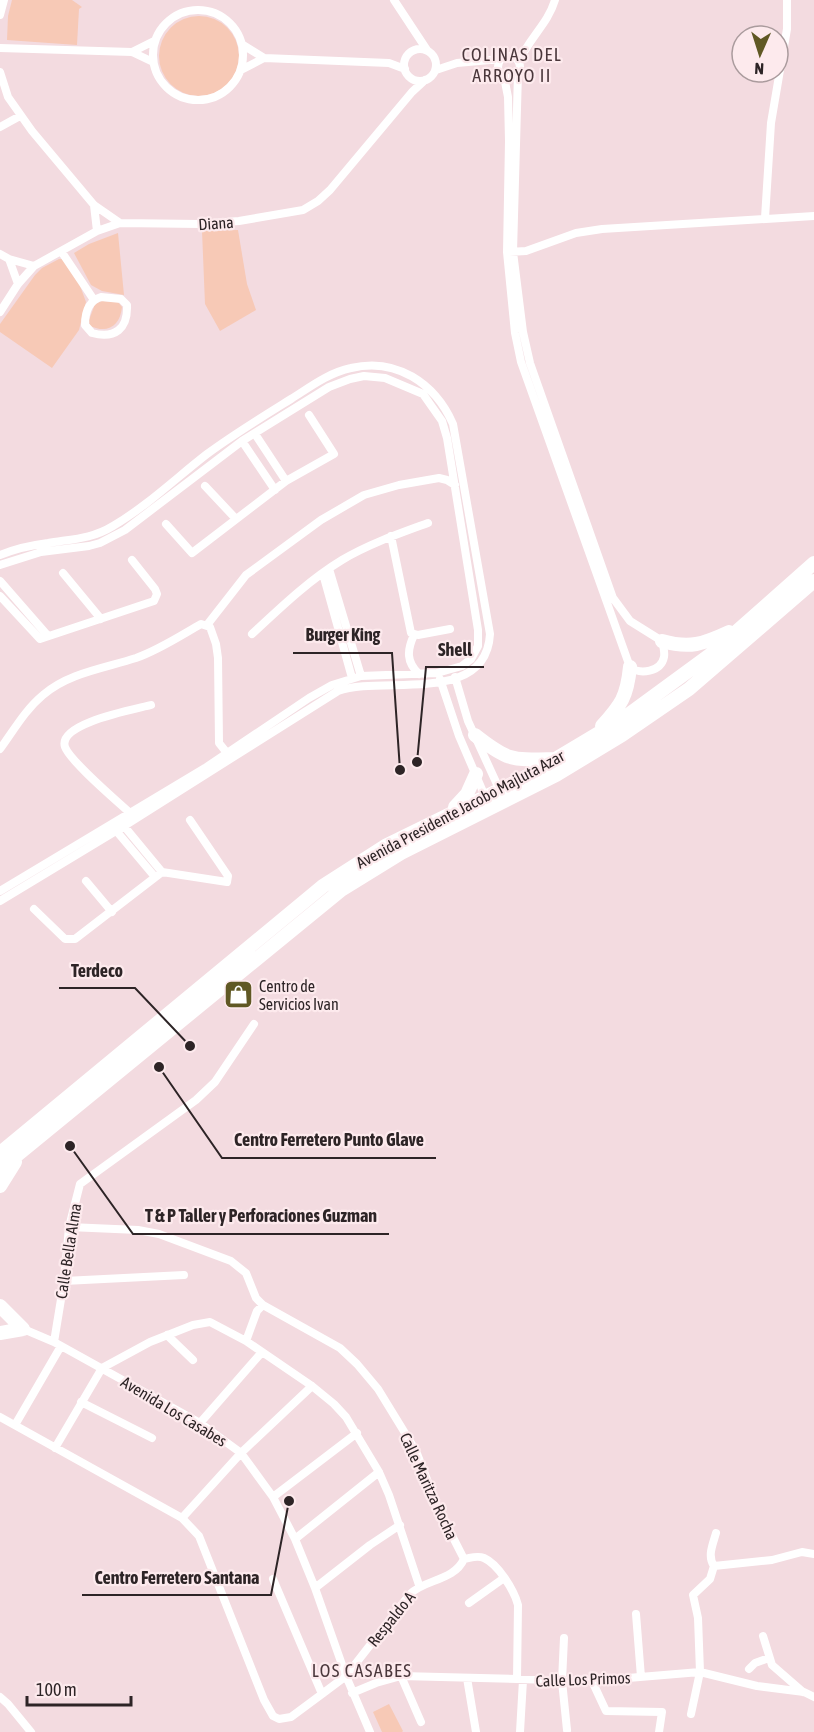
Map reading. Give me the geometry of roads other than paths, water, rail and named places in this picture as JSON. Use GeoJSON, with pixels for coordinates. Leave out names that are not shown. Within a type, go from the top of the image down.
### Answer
{"type":"FeatureCollection","features":[{"type":"Feature","properties":{"kind":"main road","name":"Avenida Presidente Jacobo Majluta Azar"},"geometry":{"type":"LineString","coordinates":[[0,1169],[116,1077],[324,902],[369,872],[502,795],[595,734],[624,718],[710,655],[814,563]]}},
{"type":"Feature","properties":{"kind":"main road","name":"Avenida Presidente Jacobo Majluta Azar"},"geometry":{"type":"LineString","coordinates":[[502,795],[556,775],[622,735],[688,689],[814,581]]}},
{"type":"Feature","properties":{"kind":"main road"},"geometry":{"type":"LineString","coordinates":[[662,641],[689,646],[698,645],[739,627]]}},
{"type":"Feature","properties":{"kind":"main road"},"geometry":{"type":"LineString","coordinates":[[595,734],[618,709],[625,696],[630,668]]}},
{"type":"Feature","properties":{"kind":"main road"},"geometry":{"type":"LineString","coordinates":[[475,735],[495,751],[513,759],[557,759]]}},
{"type":"Feature","properties":{"kind":"main road"},"geometry":{"type":"LineString","coordinates":[[444,816],[467,794],[476,774]]}},
{"type":"Feature","properties":{"kind":"main road","name":"Avenida Presidente Jacobo Majluta Azar"},"geometry":{"type":"LineString","coordinates":[[0,1153],[323,886],[363,859],[444,816],[487,803]]}},
{"type":"Feature","properties":{"kind":"main road"},"geometry":{"type":"LineString","coordinates":[[0,1186],[20,1153]]}},
{"type":"Feature","properties":{"kind":"main road"},"geometry":{"type":"LineString","coordinates":[[0,1306],[22,1329]]}},
{"type":"Feature","properties":{"kind":"main road"},"geometry":{"type":"LineString","coordinates":[[0,1333],[22,1329]]}},
{"type":"Feature","properties":{"kind":"street"},"geometry":{"type":"LineString","coordinates":[[0,15],[4,0]]}},
{"type":"Feature","properties":{"kind":"street"},"geometry":{"type":"LineString","coordinates":[[394,0],[437,63],[436,70],[431,77],[425,80],[413,79]]}},
{"type":"Feature","properties":{"kind":"street"},"geometry":{"type":"LineString","coordinates":[[501,59],[498,66],[508,97],[510,295],[521,362],[630,668],[639,672],[655,669],[664,656],[662,641],[630,621],[613,598],[530,363],[510,252],[519,62],[524,49],[544,24],[555,0]]}},
{"type":"Feature","properties":{"kind":"street"},"geometry":{"type":"LineString","coordinates":[[765,218],[771,123],[787,29],[788,0]]}},
{"type":"Feature","properties":{"kind":"street"},"geometry":{"type":"LineString","coordinates":[[200,9],[216,13],[228,20],[240,36],[243,45],[244,58],[241,70],[231,87],[214,98],[194,100],[175,94],[167,88],[153,62],[154,42],[164,24],[190,10],[200,9]]}},
{"type":"Feature","properties":{"kind":"street"},"geometry":{"type":"LineString","coordinates":[[390,63],[406,57],[414,50],[418,37]]}},
{"type":"Feature","properties":{"kind":"street"},"geometry":{"type":"LineString","coordinates":[[132,52],[154,42]]}},
{"type":"Feature","properties":{"kind":"street"},"geometry":{"type":"LineString","coordinates":[[243,45],[264,58],[390,63],[405,69],[413,79],[412,92]]}},
{"type":"Feature","properties":{"kind":"street"},"geometry":{"type":"LineString","coordinates":[[0,48],[132,52],[153,62]]}},
{"type":"Feature","properties":{"kind":"street"},"geometry":{"type":"LineString","coordinates":[[436,70],[457,63],[501,59],[524,49]]}},
{"type":"Feature","properties":{"kind":"street"},"geometry":{"type":"LineString","coordinates":[[414,50],[427,50]]}},
{"type":"Feature","properties":{"kind":"street"},"geometry":{"type":"LineString","coordinates":[[511,56],[519,62]]}},
{"type":"Feature","properties":{"kind":"street"},"geometry":{"type":"LineString","coordinates":[[405,69],[406,57]]}},
{"type":"Feature","properties":{"kind":"street"},"geometry":{"type":"LineString","coordinates":[[434,57],[457,63]]}},
{"type":"Feature","properties":{"kind":"street"},"geometry":{"type":"LineString","coordinates":[[241,70],[264,58]]}},
{"type":"Feature","properties":{"kind":"street"},"geometry":{"type":"LineString","coordinates":[[473,62],[513,77],[518,73]]}},
{"type":"Feature","properties":{"kind":"street"},"geometry":{"type":"LineString","coordinates":[[0,72],[8,97],[20,116],[94,205],[120,223]]}},
{"type":"Feature","properties":{"kind":"street","name":"Diana"},"geometry":{"type":"LineString","coordinates":[[0,312],[33,266],[97,231],[120,223],[201,224],[239,221],[303,210],[330,190],[412,92],[425,80]]}},
{"type":"Feature","properties":{"kind":"street"},"geometry":{"type":"LineString","coordinates":[[0,127],[20,116]]}},
{"type":"Feature","properties":{"kind":"street"},"geometry":{"type":"LineString","coordinates":[[94,205],[97,231]]}},
{"type":"Feature","properties":{"kind":"street"},"geometry":{"type":"LineString","coordinates":[[510,252],[526,251],[576,233],[602,229],[814,216]]}},
{"type":"Feature","properties":{"kind":"street"},"geometry":{"type":"LineString","coordinates":[[62,251],[94,300]]}},
{"type":"Feature","properties":{"kind":"street"},"geometry":{"type":"LineString","coordinates":[[0,254],[33,266]]}},
{"type":"Feature","properties":{"kind":"street"},"geometry":{"type":"LineString","coordinates":[[9,259],[18,284]]}},
{"type":"Feature","properties":{"kind":"street"},"geometry":{"type":"LineString","coordinates":[[107,297],[125,302],[127,309],[125,320],[115,333],[102,335],[92,333],[86,328],[87,311],[94,300],[107,297]]}},
{"type":"Feature","properties":{"kind":"street"},"geometry":{"type":"LineString","coordinates":[[0,555],[98,534],[142,507],[208,454],[244,429],[330,374],[359,366],[380,366],[414,376],[422,382],[441,401],[453,424],[490,634],[487,651],[477,666],[465,676],[441,682],[354,686],[338,691],[124,826],[113,828],[0,891]]}},
{"type":"Feature","properties":{"kind":"street"},"geometry":{"type":"LineString","coordinates":[[0,564],[41,552],[100,543],[125,530],[242,441],[329,387],[364,376],[385,378],[423,394],[442,421],[447,438],[478,630],[478,646],[471,659],[453,670],[437,673],[356,677],[332,685],[309,698],[227,753],[130,813],[113,828],[0,901]]}},
{"type":"Feature","properties":{"kind":"street"},"geometry":{"type":"LineString","coordinates":[[166,524],[192,553],[286,481],[334,454],[309,415]]}},
{"type":"Feature","properties":{"kind":"street"},"geometry":{"type":"LineString","coordinates":[[255,434],[286,481]]}},
{"type":"Feature","properties":{"kind":"street"},"geometry":{"type":"LineString","coordinates":[[242,441],[275,490]]}},
{"type":"Feature","properties":{"kind":"street"},"geometry":{"type":"LineString","coordinates":[[207,625],[246,575],[321,520],[364,495],[399,485],[439,478],[455,485]]}},
{"type":"Feature","properties":{"kind":"street"},"geometry":{"type":"LineString","coordinates":[[205,486],[236,519]]}},
{"type":"Feature","properties":{"kind":"street"},"geometry":{"type":"LineString","coordinates":[[252,634],[341,561],[391,536],[428,523]]}},
{"type":"Feature","properties":{"kind":"street"},"geometry":{"type":"LineString","coordinates":[[391,536],[409,629],[414,635]]}},
{"type":"Feature","properties":{"kind":"street"},"geometry":{"type":"LineString","coordinates":[[0,596],[40,639],[151,604],[156,598],[156,589],[132,560]]}},
{"type":"Feature","properties":{"kind":"street"},"geometry":{"type":"LineString","coordinates":[[326,572],[356,677]]}},
{"type":"Feature","properties":{"kind":"street"},"geometry":{"type":"LineString","coordinates":[[63,573],[101,619]]}},
{"type":"Feature","properties":{"kind":"street"},"geometry":{"type":"LineString","coordinates":[[0,581],[48,636]]}},
{"type":"Feature","properties":{"kind":"street"},"geometry":{"type":"LineString","coordinates":[[0,749],[25,713],[44,694],[96,669],[137,657],[201,624],[207,625],[213,633],[216,644],[219,743],[227,753]]}},
{"type":"Feature","properties":{"kind":"street"},"geometry":{"type":"LineString","coordinates":[[414,635],[450,628]]}},
{"type":"Feature","properties":{"kind":"street"},"geometry":{"type":"LineString","coordinates":[[414,635],[409,645],[408,657],[413,669],[419,674]]}},
{"type":"Feature","properties":{"kind":"street"},"geometry":{"type":"LineString","coordinates":[[453,670],[468,720],[502,795]]}},
{"type":"Feature","properties":{"kind":"street"},"geometry":{"type":"LineString","coordinates":[[437,673],[487,803]]}},
{"type":"Feature","properties":{"kind":"street"},"geometry":{"type":"LineString","coordinates":[[130,813],[81,767],[65,747],[65,741],[71,731],[84,724],[101,717],[152,705]]}},
{"type":"Feature","properties":{"kind":"street"},"geometry":{"type":"LineString","coordinates":[[455,724],[468,720]]}},
{"type":"Feature","properties":{"kind":"street"},"geometry":{"type":"LineString","coordinates":[[113,828],[159,875],[225,882],[228,876],[190,820]]}},
{"type":"Feature","properties":{"kind":"street"},"geometry":{"type":"LineString","coordinates":[[124,826],[159,875]]}},
{"type":"Feature","properties":{"kind":"street"},"geometry":{"type":"LineString","coordinates":[[34,909],[69,940],[75,939],[159,875]]}},
{"type":"Feature","properties":{"kind":"street"},"geometry":{"type":"LineString","coordinates":[[86,881],[112,912]]}},
{"type":"Feature","properties":{"kind":"street","name":"Calle Bella Alma"},"geometry":{"type":"LineString","coordinates":[[57,1344],[69,1227],[80,1184],[196,1100],[215,1082],[254,1024]]}},
{"type":"Feature","properties":{"kind":"street"},"geometry":{"type":"LineString","coordinates":[[69,1227],[138,1230],[159,1234],[231,1261],[246,1274],[256,1298],[263,1305],[257,1311],[246,1341]]}},
{"type":"Feature","properties":{"kind":"street"},"geometry":{"type":"LineString","coordinates":[[64,1281],[184,1275]]}},
{"type":"Feature","properties":{"kind":"street","name":"Calle Maritza Rocha"},"geometry":{"type":"LineString","coordinates":[[263,1305],[340,1348],[378,1389],[416,1451],[438,1508],[464,1559]]}},
{"type":"Feature","properties":{"kind":"street","name":"Avenida Los Casabes"},"geometry":{"type":"LineString","coordinates":[[0,1314],[22,1329],[57,1344],[200,1423],[242,1453],[273,1497],[295,1539],[352,1693],[370,1732]]}},
{"type":"Feature","properties":{"kind":"street"},"geometry":{"type":"LineString","coordinates":[[55,1448],[102,1368],[150,1342],[193,1325],[210,1322],[246,1341],[312,1386],[334,1404],[357,1433],[379,1472],[400,1525],[419,1585]]}},
{"type":"Feature","properties":{"kind":"street"},"geometry":{"type":"LineString","coordinates":[[167,1335],[193,1360]]}},
{"type":"Feature","properties":{"kind":"street"},"geometry":{"type":"LineString","coordinates":[[15,1425],[57,1344]]}},
{"type":"Feature","properties":{"kind":"street"},"geometry":{"type":"LineString","coordinates":[[200,1423],[262,1352]]}},
{"type":"Feature","properties":{"kind":"street"},"geometry":{"type":"LineString","coordinates":[[0,1417],[182,1518],[242,1453],[312,1386]]}},
{"type":"Feature","properties":{"kind":"street"},"geometry":{"type":"LineString","coordinates":[[81,1402],[152,1438]]}},
{"type":"Feature","properties":{"kind":"street"},"geometry":{"type":"LineString","coordinates":[[273,1497],[357,1433]]}},
{"type":"Feature","properties":{"kind":"street"},"geometry":{"type":"LineString","coordinates":[[295,1539],[379,1472]]}},
{"type":"Feature","properties":{"kind":"street","name":"Respaldo A"},"geometry":{"type":"LineString","coordinates":[[182,1518],[199,1536],[264,1700],[273,1716],[279,1719],[291,1717],[346,1676],[419,1585],[457,1570],[464,1559]]}},
{"type":"Feature","properties":{"kind":"street"},"geometry":{"type":"LineString","coordinates":[[315,1588],[400,1525]]}},
{"type":"Feature","properties":{"kind":"street"},"geometry":{"type":"LineString","coordinates":[[691,1714],[700,1672],[698,1618],[693,1595],[710,1579],[714,1566],[711,1553],[716,1533]]}},
{"type":"Feature","properties":{"kind":"street"},"geometry":{"type":"LineString","coordinates":[[714,1566],[772,1560],[802,1552],[814,1554]]}},
{"type":"Feature","properties":{"kind":"street"},"geometry":{"type":"LineString","coordinates":[[464,1559],[484,1558],[504,1578],[515,1594],[518,1605],[520,1732]]}},
{"type":"Feature","properties":{"kind":"street"},"geometry":{"type":"LineString","coordinates":[[469,1603],[504,1578]]}},
{"type":"Feature","properties":{"kind":"street"},"geometry":{"type":"LineString","coordinates":[[273,1579],[322,1694]]}},
{"type":"Feature","properties":{"kind":"street"},"geometry":{"type":"LineString","coordinates":[[636,1614],[641,1677]]}},
{"type":"Feature","properties":{"kind":"street"},"geometry":{"type":"LineString","coordinates":[[762,1636],[769,1658],[776,1669],[804,1692]]}},
{"type":"Feature","properties":{"kind":"street"},"geometry":{"type":"LineString","coordinates":[[564,1638],[562,1681],[567,1730]]}},
{"type":"Feature","properties":{"kind":"street"},"geometry":{"type":"LineString","coordinates":[[749,1669],[755,1663],[769,1658]]}},
{"type":"Feature","properties":{"kind":"street","name":"Calle Los Primos"},"geometry":{"type":"LineString","coordinates":[[352,1693],[401,1676],[592,1681],[700,1672],[758,1686],[804,1692],[814,1697]]}},
{"type":"Feature","properties":{"kind":"street"},"geometry":{"type":"LineString","coordinates":[[401,1676],[421,1722]]}},
{"type":"Feature","properties":{"kind":"street"},"geometry":{"type":"LineString","coordinates":[[467,1678],[476,1732]]}},
{"type":"Feature","properties":{"kind":"street"},"geometry":{"type":"LineString","coordinates":[[592,1681],[606,1712],[662,1712],[658,1732]]}},
{"type":"Feature","properties":{"kind":"street"},"geometry":{"type":"LineString","coordinates":[[0,1697],[31,1732]]}},
{"type":"Feature","properties":{"kind":"place","name":"Shell"},"geometry":{"type":"Point","coordinates":[417,762]}},
{"type":"Feature","properties":{"kind":"place","name":"Burger King"},"geometry":{"type":"Point","coordinates":[400,770]}},
{"type":"Feature","properties":{"kind":"place","name":"Centro de Servicios Ivan"},"geometry":{"type":"Point","coordinates":[238,995]}},
{"type":"Feature","properties":{"kind":"place","name":"Terdeco"},"geometry":{"type":"Point","coordinates":[190,1046]}},
{"type":"Feature","properties":{"kind":"place","name":"Centro Ferretero Punto Glave"},"geometry":{"type":"Point","coordinates":[159,1067]}},
{"type":"Feature","properties":{"kind":"place","name":"T & P Taller y Perforaciones Guzman"},"geometry":{"type":"Point","coordinates":[70,1146]}},
{"type":"Feature","properties":{"kind":"place","name":"Centro Ferretero Santana"},"geometry":{"type":"Point","coordinates":[289,1501]}},
{"type":"Feature","properties":{"kind":"district","name":"COLINAS DEL ARROYO II"},"geometry":{"type":"Point","coordinates":[512,65]}},
{"type":"Feature","properties":{"kind":"district","name":"LOS CASABES"},"geometry":{"type":"Point","coordinates":[362,1671]}}]}
